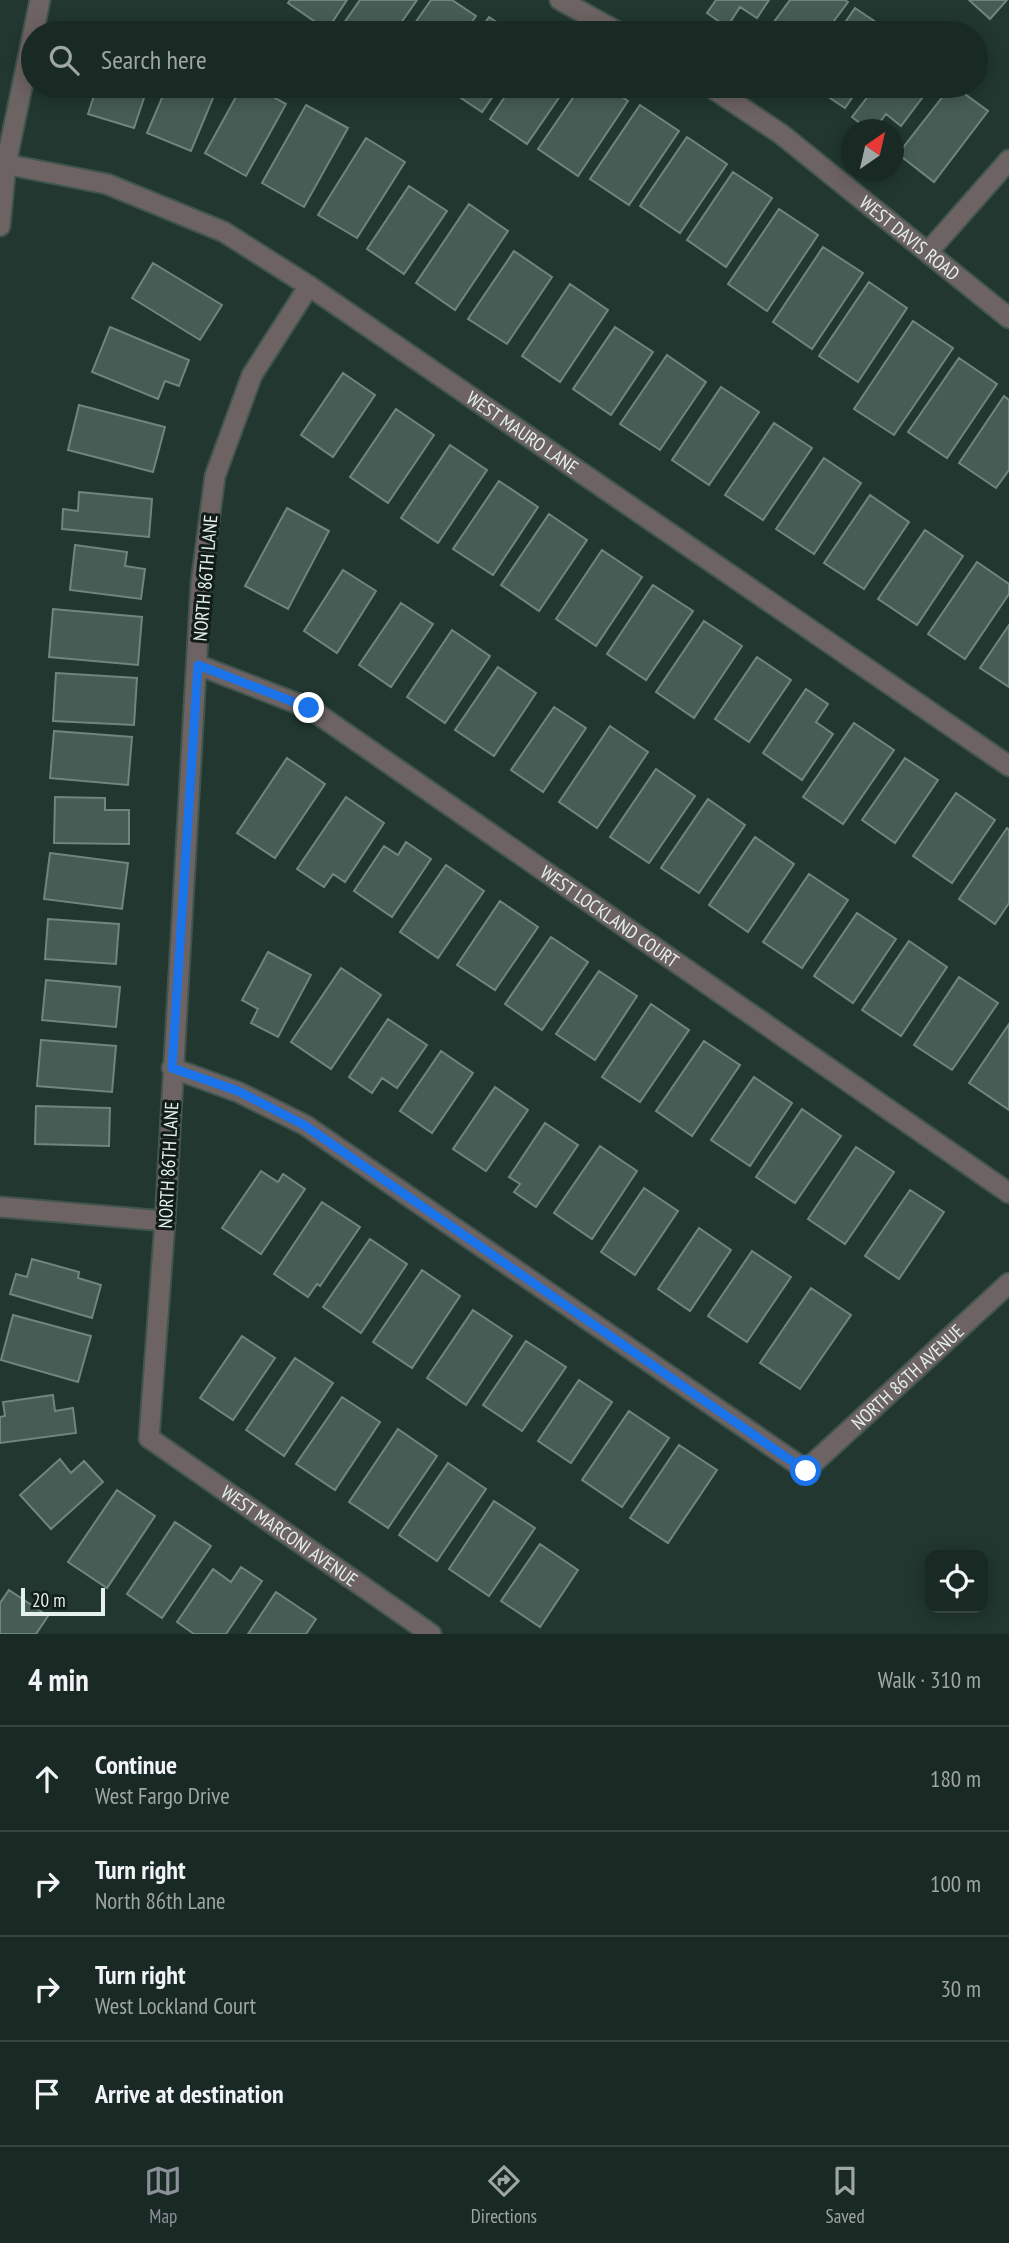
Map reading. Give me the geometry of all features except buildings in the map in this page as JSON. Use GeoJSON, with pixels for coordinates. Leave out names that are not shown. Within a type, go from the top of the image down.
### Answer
{"type":"FeatureCollection","features":[{"type":"Feature","properties":{"kind":"street"},"geometry":{"type":"LineString","coordinates":[[35,21],[40,0]]}},
{"type":"Feature","properties":{"kind":"street"},"geometry":{"type":"LineString","coordinates":[[560,0],[598,21]]}},
{"type":"Feature","properties":{"kind":"street"},"geometry":{"type":"LineString","coordinates":[[0,226],[3,163],[21,84]]}},
{"type":"Feature","properties":{"kind":"street","name":"WEST DAVIS ROAD"},"geometry":{"type":"LineString","coordinates":[[727,98],[780,134],[1009,318]]}},
{"type":"Feature","properties":{"kind":"street"},"geometry":{"type":"LineString","coordinates":[[928,252],[1009,160]]}},
{"type":"Feature","properties":{"kind":"street","name":"WEST MAURO LANE"},"geometry":{"type":"LineString","coordinates":[[3,163],[107,184],[224,232],[309,286],[1009,766]]}},
{"type":"Feature","properties":{"kind":"street","name":"NORTH 86TH LANE"},"geometry":{"type":"LineString","coordinates":[[149,1438],[165,1222],[201,583],[215,476],[252,375],[309,286]]}},
{"type":"Feature","properties":{"kind":"street","name":"WEST LOCKLAND COURT"},"geometry":{"type":"LineString","coordinates":[[198,665],[309,708],[1009,1193]]}},
{"type":"Feature","properties":{"kind":"street","name":"NORTH 86TH AVENUE"},"geometry":{"type":"LineString","coordinates":[[172,1068],[238,1091],[304,1125],[806,1471],[1009,1283]]}},
{"type":"Feature","properties":{"kind":"street"},"geometry":{"type":"LineString","coordinates":[[0,1207],[165,1222]]}},
{"type":"Feature","properties":{"kind":"street","name":"WEST MARCONI AVENUE"},"geometry":{"type":"LineString","coordinates":[[149,1438],[431,1634]]}},
{"type":"Feature","properties":{"kind":"route"},"geometry":{"type":"LineString","coordinates":[[309,708],[198,665],[172,1068],[238,1091],[304,1125],[806,1471]]}}]}
